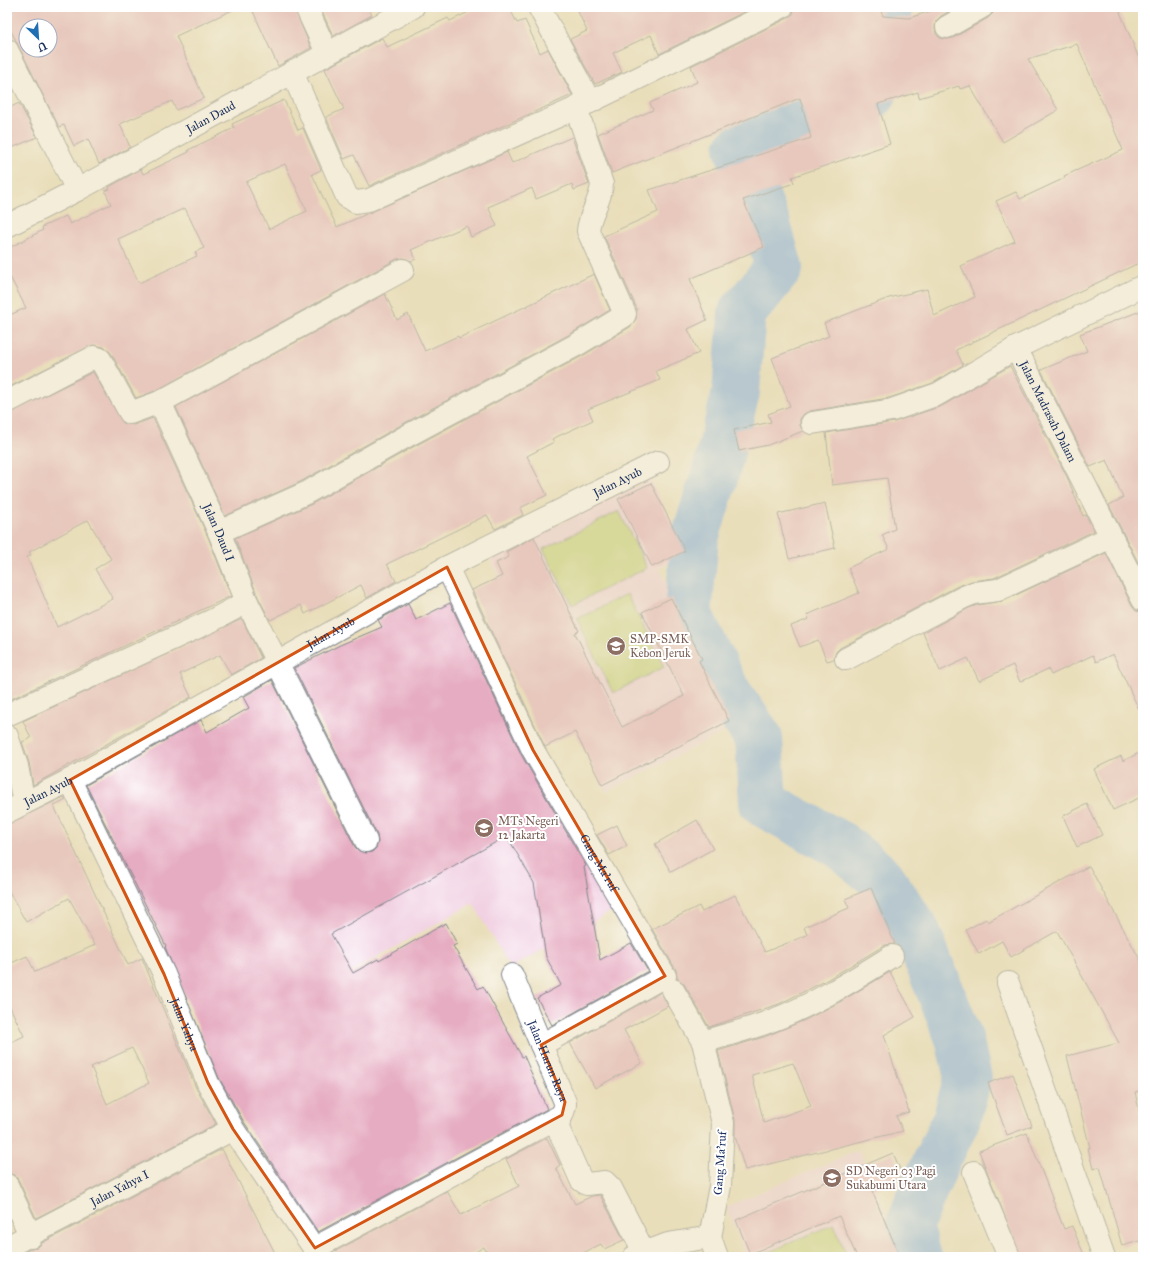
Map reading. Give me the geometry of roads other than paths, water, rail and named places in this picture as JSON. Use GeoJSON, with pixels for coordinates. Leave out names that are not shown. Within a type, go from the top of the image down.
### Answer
{"type":"FeatureCollection","features":[{"type":"Feature","properties":{"kind":"street"},"geometry":{"type":"LineString","coordinates":[[306,7],[327,53]]}},
{"type":"Feature","properties":{"kind":"street","name":"Jalan Daud"},"geometry":{"type":"LineString","coordinates":[[7,226],[77,190],[413,7]]}},
{"type":"Feature","properties":{"kind":"street"},"geometry":{"type":"LineString","coordinates":[[219,532],[306,493],[407,436],[578,344],[624,316],[625,314],[588,231],[588,223],[601,195],[602,184],[583,105],[539,7]]}},
{"type":"Feature","properties":{"kind":"street"},"geometry":{"type":"LineString","coordinates":[[292,72],[347,197],[356,202],[369,200],[583,105],[782,7]]}},
{"type":"Feature","properties":{"kind":"street"},"geometry":{"type":"LineString","coordinates":[[947,27],[982,7]]}},
{"type":"Feature","properties":{"kind":"street"},"geometry":{"type":"LineString","coordinates":[[7,50],[77,190]]}},
{"type":"Feature","properties":{"kind":"street"},"geometry":{"type":"LineString","coordinates":[[7,402],[94,357],[100,360],[130,413],[160,402],[403,270]]}},
{"type":"Feature","properties":{"kind":"street","name":"Jalan Madrasah Dalam"},"geometry":{"type":"LineString","coordinates":[[1143,286],[1016,348],[1143,600]]}},
{"type":"Feature","properties":{"kind":"street"},"geometry":{"type":"LineString","coordinates":[[812,422],[892,410],[912,405],[938,394],[1016,348]]}},
{"type":"Feature","properties":{"kind":"street","name":"Jalan Daud I"},"geometry":{"type":"LineString","coordinates":[[160,402],[219,532],[248,602],[366,841]]}},
{"type":"Feature","properties":{"kind":"street","name":"Jalan Ayub"},"geometry":{"type":"LineString","coordinates":[[16,807],[70,780],[447,568],[658,462]]}},
{"type":"Feature","properties":{"kind":"street"},"geometry":{"type":"LineString","coordinates":[[846,659],[964,596],[974,592],[998,590],[1111,537]]}},
{"type":"Feature","properties":{"kind":"street","name":"Gang Ma'ruf"},"geometry":{"type":"LineString","coordinates":[[447,568],[533,750],[703,1042],[723,1123],[720,1186],[714,1247]]}},
{"type":"Feature","properties":{"kind":"street"},"geometry":{"type":"LineString","coordinates":[[8,715],[211,621],[248,602]]}},
{"type":"Feature","properties":{"kind":"street"},"geometry":{"type":"LineString","coordinates":[[7,736],[17,766],[16,807]]}},
{"type":"Feature","properties":{"kind":"street","name":"Jalan Yahya"},"geometry":{"type":"LineString","coordinates":[[70,780],[164,974],[208,1083],[233,1129],[318,1253]]}},
{"type":"Feature","properties":{"kind":"street"},"geometry":{"type":"LineString","coordinates":[[703,1042],[767,1023],[787,1014],[848,983],[892,956]]}},
{"type":"Feature","properties":{"kind":"street","name":"Jalan Harun Raya"},"geometry":{"type":"LineString","coordinates":[[512,975],[565,1102],[566,1109],[562,1115],[558,1128],[581,1180],[587,1184],[604,1182],[611,1188],[639,1255],[668,1244],[714,1247]]}},
{"type":"Feature","properties":{"kind":"street"},"geometry":{"type":"LineString","coordinates":[[541,1045],[669,983]]}},
{"type":"Feature","properties":{"kind":"street"},"geometry":{"type":"LineString","coordinates":[[1008,983],[1104,1257]]}},
{"type":"Feature","properties":{"kind":"street"},"geometry":{"type":"LineString","coordinates":[[318,1253],[562,1115]]}},
{"type":"Feature","properties":{"kind":"street","name":"Jalan Yahya I"},"geometry":{"type":"LineString","coordinates":[[7,1247],[31,1237],[233,1129]]}},
{"type":"Feature","properties":{"kind":"street"},"geometry":{"type":"LineString","coordinates":[[974,1172],[1010,1257]]}},
{"type":"Feature","properties":{"kind":"street"},"geometry":{"type":"LineString","coordinates":[[7,1185],[31,1237]]}},
{"type":"Feature","properties":{"kind":"waterway"},"geometry":{"type":"LineString","coordinates":[[890,7],[886,16],[873,94],[850,110],[799,125],[738,149],[767,225],[779,268],[742,313],[736,392],[716,471],[695,538],[688,614],[727,692],[759,738],[763,803],[840,845],[881,878],[917,933],[959,1038],[968,1078],[956,1120],[926,1184],[909,1227],[918,1257]]}},
{"type":"Feature","properties":{"kind":"place","name":"SMP-SMK Kebon Jeruk"},"geometry":{"type":"Point","coordinates":[616,646]}},
{"type":"Feature","properties":{"kind":"place","name":"MTs Negeri 12 Jakarta"},"geometry":{"type":"Point","coordinates":[484,828]}},
{"type":"Feature","properties":{"kind":"place","name":"SD Negeri 03 Pagi Sukabumi Utara"},"geometry":{"type":"Point","coordinates":[832,1178]}}]}
